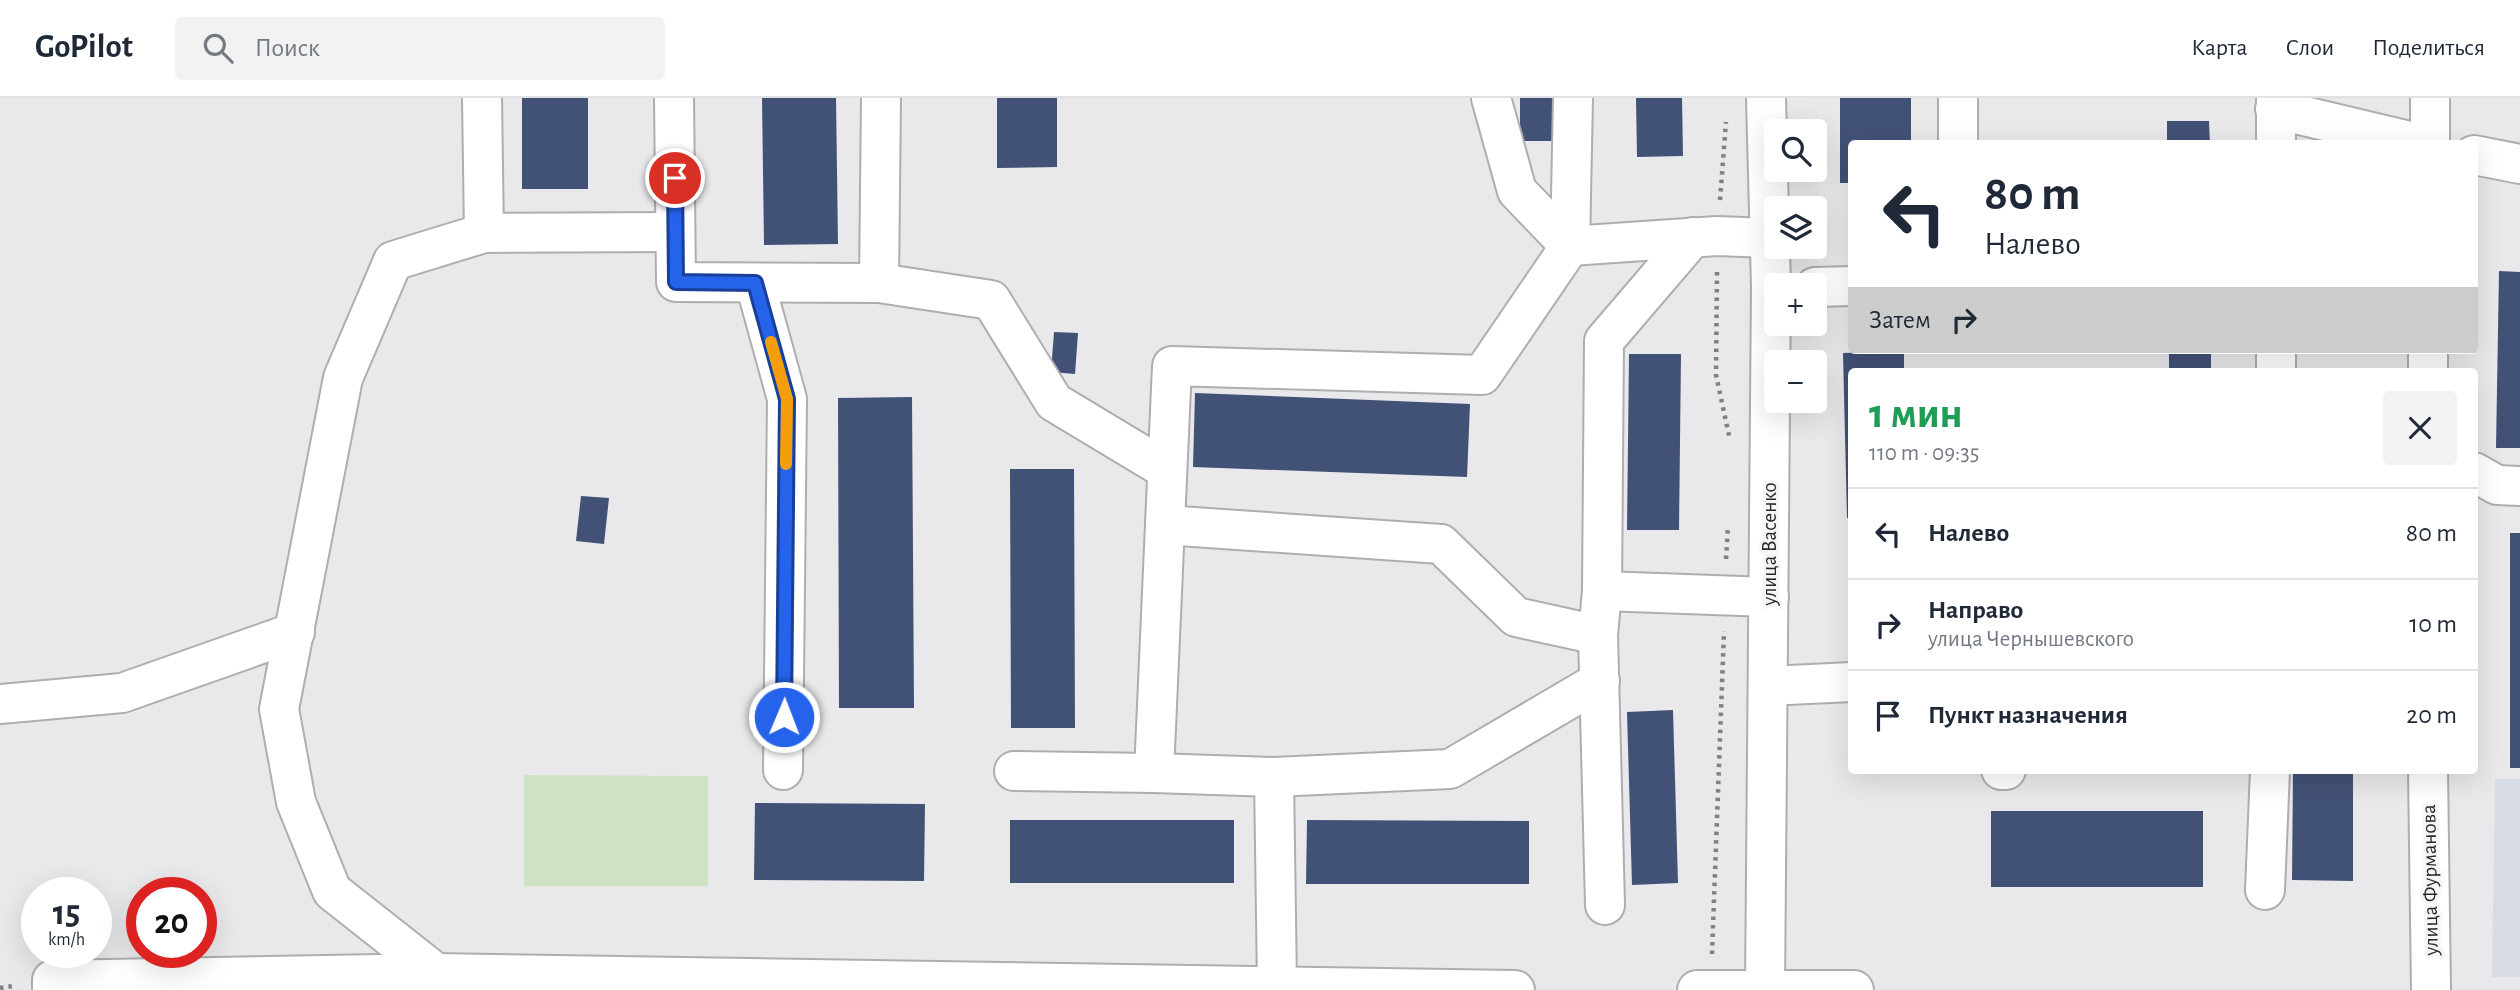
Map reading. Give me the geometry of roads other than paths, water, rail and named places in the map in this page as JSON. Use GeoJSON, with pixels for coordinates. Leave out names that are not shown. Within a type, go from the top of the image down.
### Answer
{"type":"FeatureCollection","features":[{"type":"Feature","properties":{"kind":"street"},"geometry":{"type":"LineString","coordinates":[[482,98],[484,233]]}},
{"type":"Feature","properties":{"kind":"street"},"geometry":{"type":"LineString","coordinates":[[674,98],[676,282],[879,283],[992,300],[1054,402],[1167,470]]}},
{"type":"Feature","properties":{"kind":"street"},"geometry":{"type":"LineString","coordinates":[[879,283],[881,98]]}},
{"type":"Feature","properties":{"kind":"street"},"geometry":{"type":"LineString","coordinates":[[1490,98],[1517,191],[1570,246],[1705,237],[1764,238]]}},
{"type":"Feature","properties":{"kind":"street"},"geometry":{"type":"LineString","coordinates":[[1154,773],[1172,366],[1482,375],[1570,246],[1573,98]]}},
{"type":"Feature","properties":{"kind":"street","name":"улица Васенко"},"geometry":{"type":"LineString","coordinates":[[1766,98],[1768,196]]}},
{"type":"Feature","properties":{"kind":"street"},"geometry":{"type":"LineString","coordinates":[[1958,98],[1958,140]]}},
{"type":"Feature","properties":{"kind":"street"},"geometry":{"type":"LineString","coordinates":[[2430,98],[2430,140]]}},
{"type":"Feature","properties":{"kind":"street"},"geometry":{"type":"LineString","coordinates":[[2275,117],[2400,140]]}},
{"type":"Feature","properties":{"kind":"street"},"geometry":{"type":"LineString","coordinates":[[2478,156],[2520,164]]}},
{"type":"Feature","properties":{"kind":"street"},"geometry":{"type":"LineString","coordinates":[[436,973],[332,891],[296,802],[279,709],[343,379],[393,261],[484,233],[675,232]]}},
{"type":"Feature","properties":{"kind":"street"},"geometry":{"type":"LineString","coordinates":[[1605,905],[1598,635],[1602,591],[1604,341],[1705,237]]}},
{"type":"Feature","properties":{"kind":"street"},"geometry":{"type":"LineString","coordinates":[[755,283],[787,399],[783,770]]}},
{"type":"Feature","properties":{"kind":"street"},"geometry":{"type":"LineString","coordinates":[[1827,286],[1848,286]]}},
{"type":"Feature","properties":{"kind":"street","name":"улица Васенко"},"geometry":{"type":"LineString","coordinates":[[1765,989],[1772,336]]}},
{"type":"Feature","properties":{"kind":"street"},"geometry":{"type":"LineString","coordinates":[[2478,474],[2497,485],[2520,486]]}},
{"type":"Feature","properties":{"kind":"street"},"geometry":{"type":"LineString","coordinates":[[1165,525],[1441,544],[1516,617],[1598,635]]}},
{"type":"Feature","properties":{"kind":"street"},"geometry":{"type":"LineString","coordinates":[[1602,591],[1769,597]]}},
{"type":"Feature","properties":{"kind":"street"},"geometry":{"type":"LineString","coordinates":[[0,704],[122,693],[295,632]]}},
{"type":"Feature","properties":{"kind":"street"},"geometry":{"type":"LineString","coordinates":[[1014,771],[1274,777],[1450,769],[1600,681]]}},
{"type":"Feature","properties":{"kind":"street"},"geometry":{"type":"LineString","coordinates":[[1768,686],[1848,682]]}},
{"type":"Feature","properties":{"kind":"street"},"geometry":{"type":"LineString","coordinates":[[2265,890],[2270,774]]}},
{"type":"Feature","properties":{"kind":"street","name":"улица Фурманова"},"geometry":{"type":"LineString","coordinates":[[2428,774],[2431,990]]}},
{"type":"Feature","properties":{"kind":"street"},"geometry":{"type":"LineString","coordinates":[[1274,777],[1277,986]]}},
{"type":"Feature","properties":{"kind":"street"},"geometry":{"type":"LineString","coordinates":[[52,985],[334,983],[436,973],[927,986],[1277,986],[1515,990]]}},
{"type":"Feature","properties":{"kind":"street"},"geometry":{"type":"LineString","coordinates":[[1697,990],[1854,990]]}}]}
